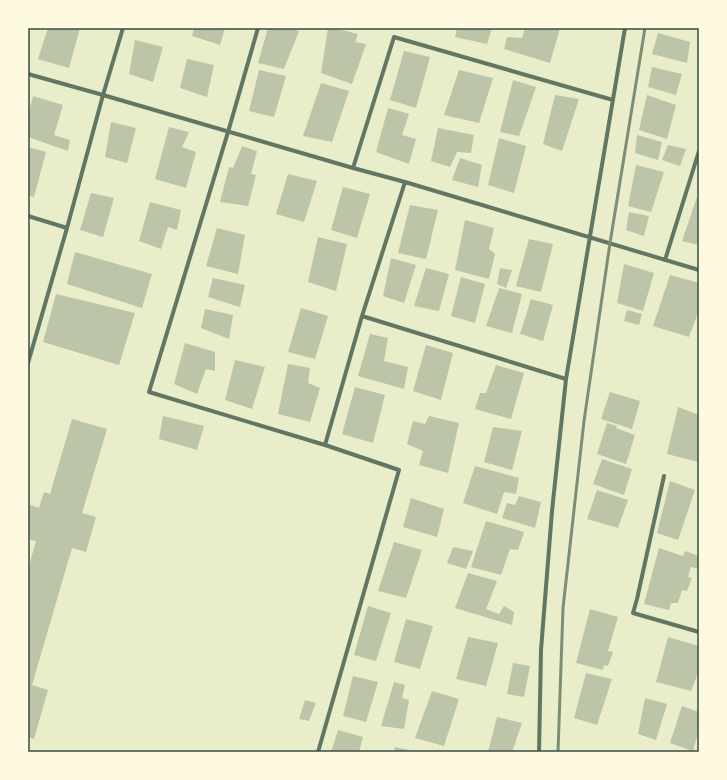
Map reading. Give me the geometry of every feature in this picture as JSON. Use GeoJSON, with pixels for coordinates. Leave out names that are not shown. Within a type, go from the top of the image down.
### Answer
{"type":"FeatureCollection","features":[{"type":"Feature","properties":{"kind":"street"},"geometry":{"type":"LineString","coordinates":[[28,363],[123,28]]}},
{"type":"Feature","properties":{"kind":"street"},"geometry":{"type":"LineString","coordinates":[[258,28],[149,392],[325,445],[399,470],[318,752]]}},
{"type":"Feature","properties":{"kind":"street"},"geometry":{"type":"LineString","coordinates":[[539,752],[541,650],[552,511],[566,379],[625,28]]}},
{"type":"Feature","properties":{"kind":"street"},"geometry":{"type":"LineString","coordinates":[[353,168],[394,37],[613,100]]}},
{"type":"Feature","properties":{"kind":"street"},"geometry":{"type":"LineString","coordinates":[[28,74],[405,182],[699,270]]}},
{"type":"Feature","properties":{"kind":"street"},"geometry":{"type":"LineString","coordinates":[[665,260],[699,151]]}},
{"type":"Feature","properties":{"kind":"street"},"geometry":{"type":"LineString","coordinates":[[325,445],[362,316],[405,182]]}},
{"type":"Feature","properties":{"kind":"street"},"geometry":{"type":"LineString","coordinates":[[28,216],[67,228]]}},
{"type":"Feature","properties":{"kind":"street"},"geometry":{"type":"LineString","coordinates":[[362,316],[566,379]]}},
{"type":"Feature","properties":{"kind":"street"},"geometry":{"type":"LineString","coordinates":[[664,476],[633,613],[699,632]]}},
{"type":"Feature","properties":{"kind":"building"},"geometry":{"type":"Polygon","coordinates":[[[48,28],[80,28],[69,68],[38,59],[48,28]]]}},
{"type":"Feature","properties":{"kind":"building"},"geometry":{"type":"Polygon","coordinates":[[[194,28],[225,28],[220,45],[192,36],[194,28]]]}},
{"type":"Feature","properties":{"kind":"building"},"geometry":{"type":"Polygon","coordinates":[[[268,28],[288,28],[299,31],[284,69],[258,63],[268,28]]]}},
{"type":"Feature","properties":{"kind":"building"},"geometry":{"type":"Polygon","coordinates":[[[328,28],[358,34],[355,42],[366,44],[352,84],[321,73],[328,28]]]}},
{"type":"Feature","properties":{"kind":"building"},"geometry":{"type":"Polygon","coordinates":[[[457,28],[492,28],[487,44],[455,37],[457,28]]]}},
{"type":"Feature","properties":{"kind":"building"},"geometry":{"type":"Polygon","coordinates":[[[525,28],[560,28],[550,63],[504,49],[507,37],[522,38],[525,28]]]}},
{"type":"Feature","properties":{"kind":"building"},"geometry":{"type":"Polygon","coordinates":[[[658,33],[690,42],[687,63],[652,54],[658,33]]]}},
{"type":"Feature","properties":{"kind":"building"},"geometry":{"type":"Polygon","coordinates":[[[135,40],[163,47],[153,82],[129,74],[135,40]]]}},
{"type":"Feature","properties":{"kind":"building"},"geometry":{"type":"Polygon","coordinates":[[[404,51],[430,57],[416,108],[390,100],[404,51]]]}},
{"type":"Feature","properties":{"kind":"building"},"geometry":{"type":"Polygon","coordinates":[[[187,59],[214,65],[207,97],[180,88],[187,59]]]}},
{"type":"Feature","properties":{"kind":"building"},"geometry":{"type":"Polygon","coordinates":[[[652,67],[682,74],[676,95],[648,87],[652,67]]]}},
{"type":"Feature","properties":{"kind":"building"},"geometry":{"type":"Polygon","coordinates":[[[259,70],[286,76],[274,117],[249,111],[259,70]]]}},
{"type":"Feature","properties":{"kind":"building"},"geometry":{"type":"Polygon","coordinates":[[[459,70],[493,78],[479,123],[444,115],[459,70]]]}},
{"type":"Feature","properties":{"kind":"building"},"geometry":{"type":"Polygon","coordinates":[[[513,80],[536,87],[519,136],[500,132],[513,80]]]}},
{"type":"Feature","properties":{"kind":"building"},"geometry":{"type":"Polygon","coordinates":[[[321,83],[349,91],[332,142],[303,136],[321,83]]]}},
{"type":"Feature","properties":{"kind":"building"},"geometry":{"type":"Polygon","coordinates":[[[555,95],[579,99],[562,151],[543,144],[555,95]]]}},
{"type":"Feature","properties":{"kind":"building"},"geometry":{"type":"Polygon","coordinates":[[[647,95],[676,105],[667,139],[639,130],[647,95]]]}},
{"type":"Feature","properties":{"kind":"building"},"geometry":{"type":"Polygon","coordinates":[[[33,96],[63,105],[54,135],[70,140],[68,151],[28,137],[28,116],[33,96]]]}},
{"type":"Feature","properties":{"kind":"building"},"geometry":{"type":"Polygon","coordinates":[[[388,108],[409,114],[402,135],[416,139],[409,164],[376,152],[388,108]]]}},
{"type":"Feature","properties":{"kind":"building"},"geometry":{"type":"Polygon","coordinates":[[[111,122],[136,128],[127,163],[105,157],[111,122]]]}},
{"type":"Feature","properties":{"kind":"building"},"geometry":{"type":"Polygon","coordinates":[[[169,127],[189,132],[182,147],[196,152],[186,188],[155,179],[169,127]]]}},
{"type":"Feature","properties":{"kind":"building"},"geometry":{"type":"Polygon","coordinates":[[[438,128],[474,135],[471,153],[457,152],[450,167],[431,161],[438,128]]]}},
{"type":"Feature","properties":{"kind":"building"},"geometry":{"type":"Polygon","coordinates":[[[637,135],[662,142],[658,160],[635,153],[637,135]]]}},
{"type":"Feature","properties":{"kind":"building"},"geometry":{"type":"Polygon","coordinates":[[[499,138],[526,146],[514,193],[488,185],[499,138]]]}},
{"type":"Feature","properties":{"kind":"building"},"geometry":{"type":"Polygon","coordinates":[[[668,145],[686,149],[680,166],[662,160],[668,145]]]}},
{"type":"Feature","properties":{"kind":"building"},"geometry":{"type":"Polygon","coordinates":[[[242,146],[257,151],[251,174],[256,175],[248,206],[220,202],[229,167],[233,168],[242,146]]]}},
{"type":"Feature","properties":{"kind":"building"},"geometry":{"type":"Polygon","coordinates":[[[28,147],[46,152],[34,197],[28,196],[28,147]]]}},
{"type":"Feature","properties":{"kind":"building"},"geometry":{"type":"Polygon","coordinates":[[[460,158],[482,165],[478,187],[452,180],[460,158]]]}},
{"type":"Feature","properties":{"kind":"building"},"geometry":{"type":"Polygon","coordinates":[[[636,165],[664,172],[651,212],[628,206],[636,165]]]}},
{"type":"Feature","properties":{"kind":"building"},"geometry":{"type":"Polygon","coordinates":[[[288,174],[317,181],[304,222],[276,214],[288,174]]]}},
{"type":"Feature","properties":{"kind":"building"},"geometry":{"type":"Polygon","coordinates":[[[343,187],[370,194],[357,238],[331,230],[343,187]]]}},
{"type":"Feature","properties":{"kind":"building"},"geometry":{"type":"Polygon","coordinates":[[[91,193],[114,198],[103,237],[80,230],[91,193]]]}},
{"type":"Feature","properties":{"kind":"building"},"geometry":{"type":"Polygon","coordinates":[[[697,197],[699,198],[699,245],[682,241],[697,197]]]}},
{"type":"Feature","properties":{"kind":"building"},"geometry":{"type":"Polygon","coordinates":[[[150,202],[181,210],[177,230],[168,227],[161,249],[139,241],[150,202]]]}},
{"type":"Feature","properties":{"kind":"building"},"geometry":{"type":"Polygon","coordinates":[[[410,205],[438,210],[426,259],[398,253],[410,205]]]}},
{"type":"Feature","properties":{"kind":"building"},"geometry":{"type":"Polygon","coordinates":[[[629,212],[649,216],[644,236],[626,230],[629,212]]]}},
{"type":"Feature","properties":{"kind":"building"},"geometry":{"type":"Polygon","coordinates":[[[465,220],[494,228],[489,249],[495,254],[489,279],[455,270],[465,220]]]}},
{"type":"Feature","properties":{"kind":"building"},"geometry":{"type":"Polygon","coordinates":[[[217,228],[245,235],[238,274],[206,266],[217,228]]]}},
{"type":"Feature","properties":{"kind":"building"},"geometry":{"type":"Polygon","coordinates":[[[318,237],[347,244],[336,291],[308,282],[318,237]]]}},
{"type":"Feature","properties":{"kind":"building"},"geometry":{"type":"Polygon","coordinates":[[[529,239],[553,244],[541,292],[516,286],[529,239]]]}},
{"type":"Feature","properties":{"kind":"building"},"geometry":{"type":"Polygon","coordinates":[[[75,252],[152,274],[142,308],[67,284],[75,252]]]}},
{"type":"Feature","properties":{"kind":"building"},"geometry":{"type":"Polygon","coordinates":[[[391,258],[416,265],[404,303],[383,296],[391,258]]]}},
{"type":"Feature","properties":{"kind":"building"},"geometry":{"type":"Polygon","coordinates":[[[624,264],[654,273],[643,311],[617,303],[624,264]]]}},
{"type":"Feature","properties":{"kind":"building"},"geometry":{"type":"Polygon","coordinates":[[[426,268],[449,274],[439,311],[414,306],[426,268]]]}},
{"type":"Feature","properties":{"kind":"building"},"geometry":{"type":"Polygon","coordinates":[[[500,268],[512,270],[506,288],[497,284],[500,268]]]}},
{"type":"Feature","properties":{"kind":"building"},"geometry":{"type":"Polygon","coordinates":[[[670,275],[699,283],[699,310],[689,337],[653,326],[670,275]]]}},
{"type":"Feature","properties":{"kind":"building"},"geometry":{"type":"Polygon","coordinates":[[[461,277],[485,284],[475,323],[451,316],[461,277]]]}},
{"type":"Feature","properties":{"kind":"building"},"geometry":{"type":"Polygon","coordinates":[[[213,278],[245,285],[240,307],[208,297],[213,278]]]}},
{"type":"Feature","properties":{"kind":"building"},"geometry":{"type":"Polygon","coordinates":[[[499,288],[522,294],[512,333],[486,326],[499,288]]]}},
{"type":"Feature","properties":{"kind":"building"},"geometry":{"type":"Polygon","coordinates":[[[56,294],[135,313],[119,365],[43,342],[56,294]]]}},
{"type":"Feature","properties":{"kind":"building"},"geometry":{"type":"Polygon","coordinates":[[[531,299],[553,305],[543,341],[520,334],[531,299]]]}},
{"type":"Feature","properties":{"kind":"building"},"geometry":{"type":"Polygon","coordinates":[[[301,308],[328,316],[315,359],[288,352],[301,308]]]}},
{"type":"Feature","properties":{"kind":"building"},"geometry":{"type":"Polygon","coordinates":[[[205,309],[233,315],[229,339],[201,328],[205,309]]]}},
{"type":"Feature","properties":{"kind":"building"},"geometry":{"type":"Polygon","coordinates":[[[627,310],[642,314],[639,325],[624,321],[627,310]]]}},
{"type":"Feature","properties":{"kind":"building"},"geometry":{"type":"Polygon","coordinates":[[[370,334],[388,338],[384,361],[408,367],[404,389],[358,376],[370,334]]]}},
{"type":"Feature","properties":{"kind":"building"},"geometry":{"type":"Polygon","coordinates":[[[185,343],[215,352],[215,371],[206,369],[197,394],[174,384],[185,343]]]}},
{"type":"Feature","properties":{"kind":"building"},"geometry":{"type":"Polygon","coordinates":[[[426,345],[453,353],[441,400],[413,391],[426,345]]]}},
{"type":"Feature","properties":{"kind":"building"},"geometry":{"type":"Polygon","coordinates":[[[235,360],[265,367],[252,409],[225,400],[235,360]]]}},
{"type":"Feature","properties":{"kind":"building"},"geometry":{"type":"Polygon","coordinates":[[[288,364],[310,368],[308,383],[320,388],[310,422],[278,414],[288,364]]]}},
{"type":"Feature","properties":{"kind":"building"},"geometry":{"type":"Polygon","coordinates":[[[496,365],[524,373],[511,419],[475,409],[480,393],[486,393],[496,365]]]}},
{"type":"Feature","properties":{"kind":"building"},"geometry":{"type":"Polygon","coordinates":[[[355,387],[385,395],[373,443],[342,434],[355,387]]]}},
{"type":"Feature","properties":{"kind":"building"},"geometry":{"type":"Polygon","coordinates":[[[610,392],[640,401],[632,429],[601,419],[610,392]]]}},
{"type":"Feature","properties":{"kind":"building"},"geometry":{"type":"Polygon","coordinates":[[[678,407],[699,415],[698,462],[667,454],[678,407]]]}},
{"type":"Feature","properties":{"kind":"building"},"geometry":{"type":"Polygon","coordinates":[[[163,416],[204,426],[197,450],[159,439],[163,416]]]}},
{"type":"Feature","properties":{"kind":"building"},"geometry":{"type":"Polygon","coordinates":[[[429,416],[459,423],[448,473],[419,465],[423,451],[407,444],[413,421],[425,424],[429,416]]]}},
{"type":"Feature","properties":{"kind":"building"},"geometry":{"type":"Polygon","coordinates":[[[72,419],[107,429],[82,513],[96,517],[86,552],[72,548],[32,685],[48,690],[34,739],[28,737],[28,569],[36,541],[28,539],[28,504],[39,508],[44,492],[50,494],[72,419]]]}},
{"type":"Feature","properties":{"kind":"building"},"geometry":{"type":"Polygon","coordinates":[[[607,423],[635,435],[626,464],[597,454],[607,423]]]}},
{"type":"Feature","properties":{"kind":"building"},"geometry":{"type":"Polygon","coordinates":[[[493,427],[522,431],[512,470],[484,462],[493,427]]]}},
{"type":"Feature","properties":{"kind":"building"},"geometry":{"type":"Polygon","coordinates":[[[602,459],[632,469],[624,495],[593,484],[602,459]]]}},
{"type":"Feature","properties":{"kind":"building"},"geometry":{"type":"Polygon","coordinates":[[[475,466],[519,478],[516,494],[504,492],[497,514],[463,503],[475,466]]]}},
{"type":"Feature","properties":{"kind":"building"},"geometry":{"type":"Polygon","coordinates":[[[670,481],[695,490],[678,540],[657,533],[670,481]]]}},
{"type":"Feature","properties":{"kind":"building"},"geometry":{"type":"Polygon","coordinates":[[[597,490],[628,500],[618,528],[587,519],[597,490]]]}},
{"type":"Feature","properties":{"kind":"building"},"geometry":{"type":"Polygon","coordinates":[[[519,496],[541,502],[535,528],[502,518],[507,503],[515,505],[519,496]]]}},
{"type":"Feature","properties":{"kind":"building"},"geometry":{"type":"Polygon","coordinates":[[[411,498],[444,509],[437,537],[403,527],[411,498]]]}},
{"type":"Feature","properties":{"kind":"building"},"geometry":{"type":"Polygon","coordinates":[[[486,521],[524,532],[518,550],[510,549],[501,575],[471,567],[486,521]]]}},
{"type":"Feature","properties":{"kind":"building"},"geometry":{"type":"Polygon","coordinates":[[[394,542],[422,550],[406,598],[378,591],[394,542]]]}},
{"type":"Feature","properties":{"kind":"building"},"geometry":{"type":"Polygon","coordinates":[[[453,547],[473,551],[466,569],[447,563],[453,547]]]}},
{"type":"Feature","properties":{"kind":"building"},"geometry":{"type":"Polygon","coordinates":[[[659,548],[683,556],[685,551],[699,556],[699,569],[691,567],[688,577],[692,578],[687,591],[682,590],[678,603],[671,603],[669,610],[644,604],[659,548]]]}},
{"type":"Feature","properties":{"kind":"building"},"geometry":{"type":"Polygon","coordinates":[[[468,573],[497,581],[486,609],[499,614],[504,606],[514,612],[512,625],[455,608],[468,573]]]}},
{"type":"Feature","properties":{"kind":"building"},"geometry":{"type":"Polygon","coordinates":[[[368,606],[391,613],[376,661],[354,655],[368,606]]]}},
{"type":"Feature","properties":{"kind":"building"},"geometry":{"type":"Polygon","coordinates":[[[590,609],[618,617],[608,651],[613,652],[608,666],[604,665],[603,670],[576,663],[590,609]]]}},
{"type":"Feature","properties":{"kind":"building"},"geometry":{"type":"Polygon","coordinates":[[[406,619],[433,626],[420,669],[394,662],[406,619]]]}},
{"type":"Feature","properties":{"kind":"building"},"geometry":{"type":"Polygon","coordinates":[[[468,637],[498,643],[486,686],[456,679],[468,637]]]}},
{"type":"Feature","properties":{"kind":"building"},"geometry":{"type":"Polygon","coordinates":[[[668,637],[699,646],[699,673],[691,691],[656,682],[668,637]]]}},
{"type":"Feature","properties":{"kind":"building"},"geometry":{"type":"Polygon","coordinates":[[[513,663],[530,666],[524,697],[507,694],[513,663]]]}},
{"type":"Feature","properties":{"kind":"building"},"geometry":{"type":"Polygon","coordinates":[[[586,673],[612,679],[597,725],[574,718],[586,673]]]}},
{"type":"Feature","properties":{"kind":"building"},"geometry":{"type":"Polygon","coordinates":[[[353,676],[378,682],[366,722],[343,716],[353,676]]]}},
{"type":"Feature","properties":{"kind":"building"},"geometry":{"type":"Polygon","coordinates":[[[394,682],[405,685],[402,698],[409,700],[404,729],[381,726],[394,682]]]}},
{"type":"Feature","properties":{"kind":"building"},"geometry":{"type":"Polygon","coordinates":[[[432,691],[459,699],[444,746],[415,738],[432,691]]]}},
{"type":"Feature","properties":{"kind":"building"},"geometry":{"type":"Polygon","coordinates":[[[645,698],[667,704],[656,740],[638,734],[645,698]]]}},
{"type":"Feature","properties":{"kind":"building"},"geometry":{"type":"Polygon","coordinates":[[[305,700],[316,703],[309,721],[299,719],[305,700]]]}},
{"type":"Feature","properties":{"kind":"building"},"geometry":{"type":"Polygon","coordinates":[[[682,706],[699,712],[699,730],[693,751],[670,743],[682,706]]]}},
{"type":"Feature","properties":{"kind":"building"},"geometry":{"type":"Polygon","coordinates":[[[497,717],[522,723],[512,752],[488,752],[497,717]]]}},
{"type":"Feature","properties":{"kind":"building"},"geometry":{"type":"Polygon","coordinates":[[[338,730],[363,737],[359,752],[331,752],[338,730]]]}},
{"type":"Feature","properties":{"kind":"building"},"geometry":{"type":"Polygon","coordinates":[[[395,747],[414,751],[414,752],[394,752],[395,747]]]}},
{"type":"Feature","properties":{"kind":"railway"},"geometry":{"type":"LineString","coordinates":[[558,752],[563,608],[584,421],[610,243],[645,28]]}}]}
